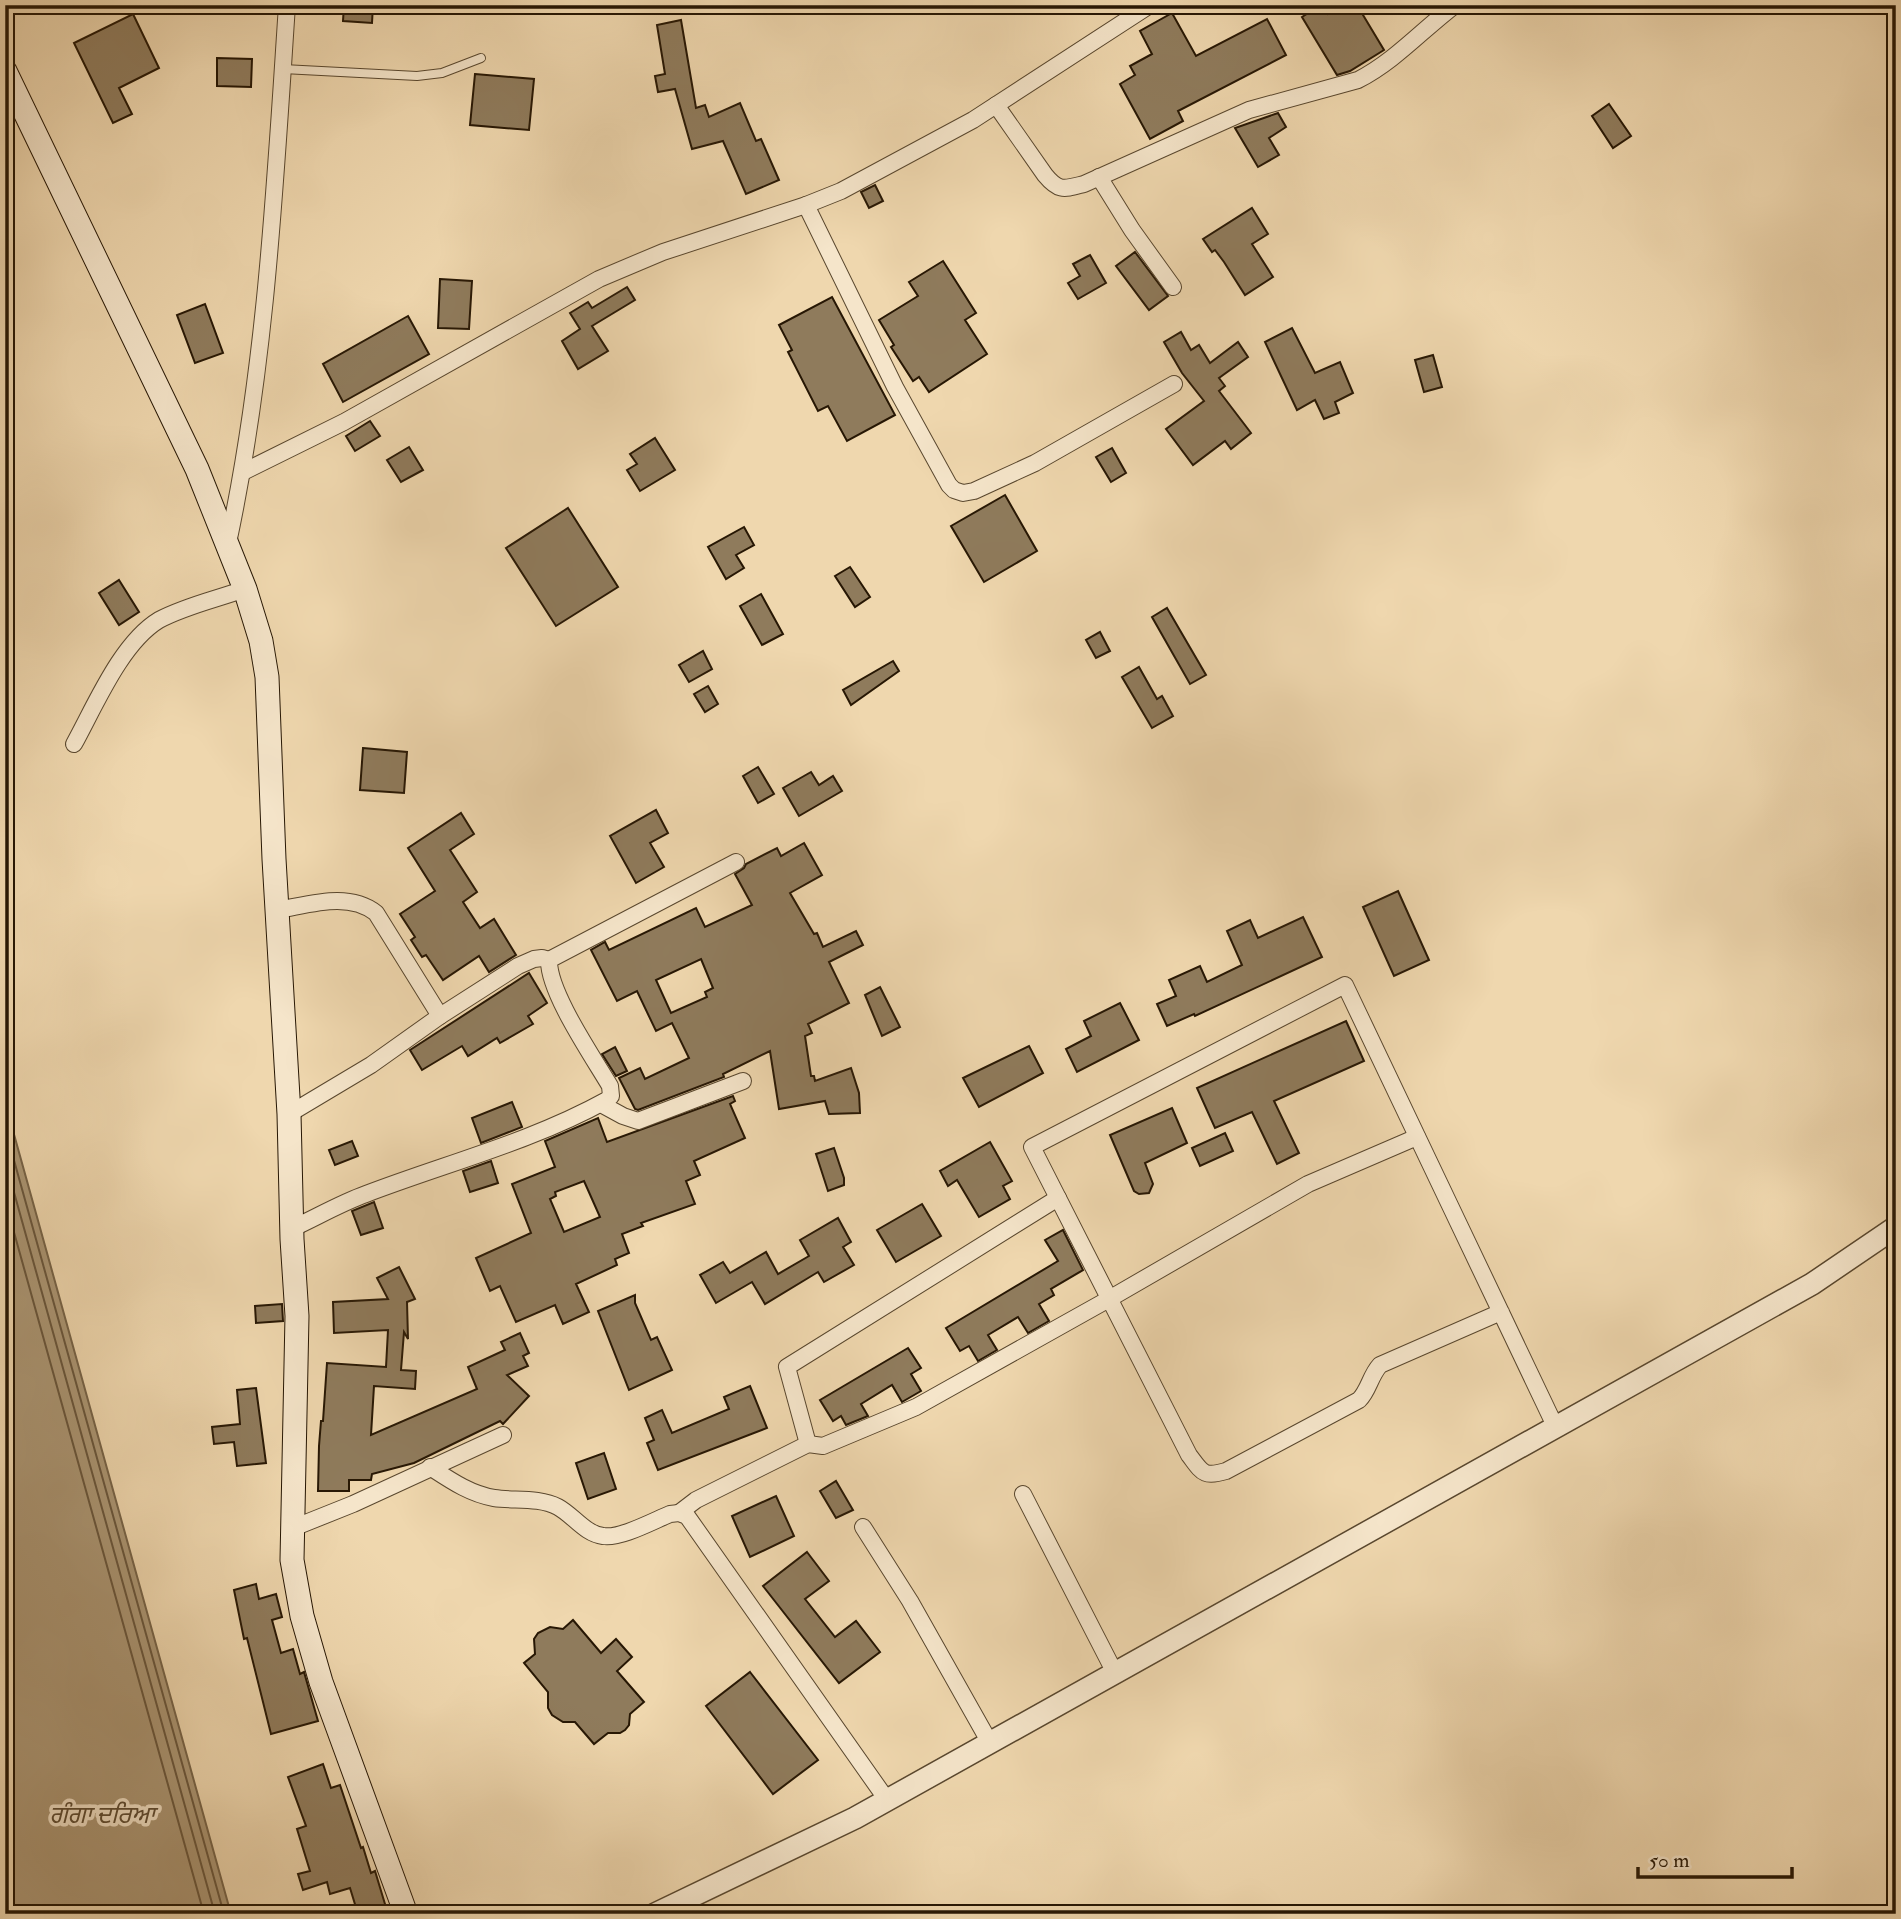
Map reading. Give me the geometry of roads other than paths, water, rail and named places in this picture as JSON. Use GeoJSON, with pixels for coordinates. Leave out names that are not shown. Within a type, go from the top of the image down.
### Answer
{"type":"FeatureCollection","features":[{"type":"Feature","properties":{"kind":"main road"},"geometry":{"type":"LineString","coordinates":[[5,71],[197,469],[245,589],[261,641],[267,677],[297,1316],[292,1560],[302,1616],[321,1682],[406,1914]]}},
{"type":"Feature","properties":{"kind":"street"},"geometry":{"type":"LineString","coordinates":[[227,545],[243,472],[258,367],[269,258],[287,5]]}},
{"type":"Feature","properties":{"kind":"street"},"geometry":{"type":"LineString","coordinates":[[243,472],[344,422],[599,279],[663,253],[806,205],[864,178],[996,105],[1150,5]]}},
{"type":"Feature","properties":{"kind":"street"},"geometry":{"type":"LineString","coordinates":[[996,105],[1045,175],[1058,188],[1064,189],[1084,184],[1249,110],[1358,80],[1374,73],[1455,5]]}},
{"type":"Feature","properties":{"kind":"street"},"geometry":{"type":"LineString","coordinates":[[1098,177],[1173,287]]}},
{"type":"Feature","properties":{"kind":"street"},"geometry":{"type":"LineString","coordinates":[[806,205],[895,387],[954,490],[963,493],[974,491],[1035,463],[1174,384]]}},
{"type":"Feature","properties":{"kind":"street"},"geometry":{"type":"LineString","coordinates":[[75,744],[119,663],[141,634],[159,621],[245,589]]}},
{"type":"Feature","properties":{"kind":"street"},"geometry":{"type":"LineString","coordinates":[[549,960],[736,862]]}},
{"type":"Feature","properties":{"kind":"street"},"geometry":{"type":"LineString","coordinates":[[277,910],[347,900],[368,907],[376,914],[440,1016]]}},
{"type":"Feature","properties":{"kind":"street"},"geometry":{"type":"LineString","coordinates":[[289,1114],[371,1065],[440,1016],[518,967],[534,959],[549,960]]}},
{"type":"Feature","properties":{"kind":"street"},"geometry":{"type":"LineString","coordinates":[[293,1228],[364,1194],[484,1154],[576,1117],[611,1096],[610,1086],[551,978],[549,960]]}},
{"type":"Feature","properties":{"kind":"street"},"geometry":{"type":"LineString","coordinates":[[1501,1312],[1380,1365],[1374,1372],[1366,1393],[1359,1400],[1226,1471],[1211,1475],[1202,1473],[1189,1455],[1031,1147],[1345,985],[1417,1137],[1501,1312],[1556,1428]]}},
{"type":"Feature","properties":{"kind":"street"},"geometry":{"type":"LineString","coordinates":[[601,1104],[638,1121],[743,1081]]}},
{"type":"Feature","properties":{"kind":"street"},"geometry":{"type":"LineString","coordinates":[[430,1467],[469,1491],[490,1497],[540,1501],[555,1506],[589,1531],[605,1537],[615,1535],[679,1513],[696,1500],[808,1444],[822,1446],[916,1407],[1308,1184],[1417,1137]]}},
{"type":"Feature","properties":{"kind":"street"},"geometry":{"type":"LineString","coordinates":[[808,1444],[787,1367],[1058,1198]]}},
{"type":"Feature","properties":{"kind":"street"},"geometry":{"type":"LineString","coordinates":[[655,1914],[855,1818],[1812,1284],[1896,1227]]}},
{"type":"Feature","properties":{"kind":"street"},"geometry":{"type":"LineString","coordinates":[[292,1528],[353,1504],[503,1435]]}},
{"type":"Feature","properties":{"kind":"street"},"geometry":{"type":"LineString","coordinates":[[1023,1494],[1115,1673]]}},
{"type":"Feature","properties":{"kind":"street"},"geometry":{"type":"LineString","coordinates":[[679,1513],[693,1523],[887,1800]]}},
{"type":"Feature","properties":{"kind":"street"},"geometry":{"type":"LineString","coordinates":[[863,1527],[910,1601],[990,1743]]}},
{"type":"Feature","properties":{"kind":"lane"},"geometry":{"type":"LineString","coordinates":[[283,69],[417,76],[442,73],[481,58]]}},
{"type":"Feature","properties":{"kind":"water","name":"ਗੰਗਾ ਦਰਿਆ"},"geometry":{"type":"Polygon","coordinates":[[[5,1102],[231,1914],[5,1914],[5,1102]]]}}]}
